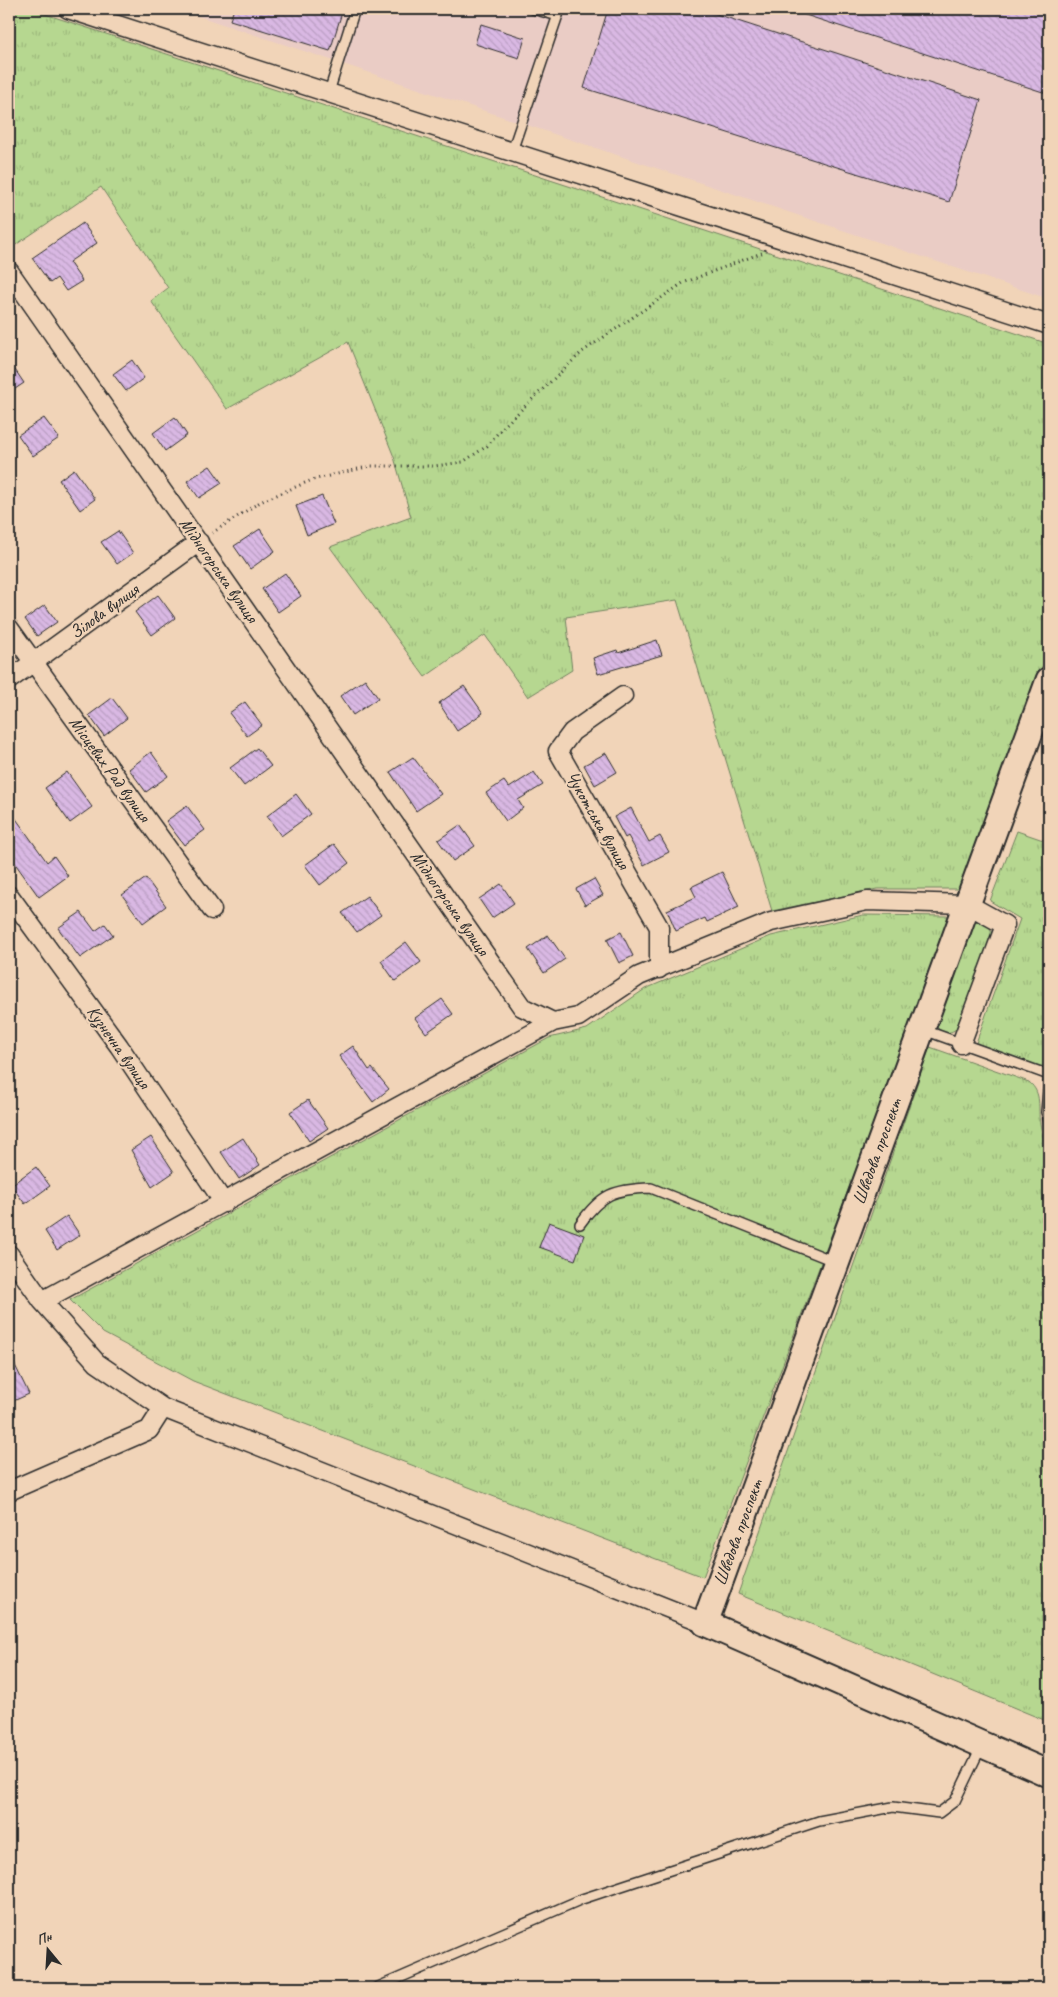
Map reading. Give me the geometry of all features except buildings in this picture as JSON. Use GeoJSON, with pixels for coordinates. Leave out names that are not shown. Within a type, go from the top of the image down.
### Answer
{"type":"FeatureCollection","features":[{"type":"Feature","properties":{"kind":"street"},"geometry":{"type":"LineString","coordinates":[[68,9],[1049,326]]}},
{"type":"Feature","properties":{"kind":"street","name":"Мідногорська вулиця"},"geometry":{"type":"LineString","coordinates":[[9,270],[522,1006],[553,1022]]}},
{"type":"Feature","properties":{"kind":"street","name":"Зілова вулиця"},"geometry":{"type":"LineString","coordinates":[[9,680],[199,542]]}},
{"type":"Feature","properties":{"kind":"street","name":"Місцевих Рад вулиця"},"geometry":{"type":"LineString","coordinates":[[9,628],[212,910]]}},
{"type":"Feature","properties":{"kind":"street","name":"Шведова проспект"},"geometry":{"type":"LineString","coordinates":[[704,1623],[1049,680]]}},
{"type":"Feature","properties":{"kind":"street","name":"Чукотська вулиця"},"geometry":{"type":"LineString","coordinates":[[623,696],[572,732],[558,752],[659,927],[659,968]]}},
{"type":"Feature","properties":{"kind":"street","name":"Кузнечна вулиця"},"geometry":{"type":"LineString","coordinates":[[9,895],[119,1046],[224,1202]]}},
{"type":"Feature","properties":{"kind":"street"},"geometry":{"type":"LineString","coordinates":[[42,1301],[553,1022],[578,1017],[639,976],[771,922],[867,901],[967,904],[1005,925],[961,1044]]}},
{"type":"Feature","properties":{"kind":"street"},"geometry":{"type":"LineString","coordinates":[[9,1254],[42,1301],[96,1363],[163,1408],[704,1623],[1049,1774]]}},
{"type":"Feature","properties":{"kind":"street"},"geometry":{"type":"LineString","coordinates":[[9,1491],[149,1430],[163,1408]]}},
{"type":"Feature","properties":{"kind":"lane"},"geometry":{"type":"LineString","coordinates":[[329,92],[354,9]]}},
{"type":"Feature","properties":{"kind":"lane"},"geometry":{"type":"LineString","coordinates":[[512,151],[559,13],[533,9]]}},
{"type":"Feature","properties":{"kind":"lane"},"geometry":{"type":"LineString","coordinates":[[921,1030],[1049,1075]]}},
{"type":"Feature","properties":{"kind":"lane"},"geometry":{"type":"LineString","coordinates":[[1049,1079],[1046,1112],[1049,1121]]}},
{"type":"Feature","properties":{"kind":"lane"},"geometry":{"type":"LineString","coordinates":[[580,1224],[597,1203],[612,1192],[626,1188],[651,1188],[836,1262]]}},
{"type":"Feature","properties":{"kind":"lane"},"geometry":{"type":"LineString","coordinates":[[376,1988],[582,1899],[819,1821],[893,1807],[939,1813],[955,1801],[982,1745]]}},
{"type":"Feature","properties":{"kind":"path"},"geometry":{"type":"LineString","coordinates":[[199,542],[260,502],[312,480],[371,466],[435,466],[463,462],[487,446],[502,428],[582,352],[683,283],[764,252],[772,235]]}},
{"type":"Feature","properties":{"kind":"shaded area"},"geometry":{"type":"Polygon","coordinates":[[[177,9],[1049,9],[1049,299],[527,125],[177,9]]]}},
{"type":"Feature","properties":{"kind":"green space"},"geometry":{"type":"Polygon","coordinates":[[[9,9],[30,9],[1049,344],[1049,650],[960,889],[877,889],[772,911],[677,600],[566,617],[572,670],[528,697],[485,635],[425,677],[330,547],[411,517],[394,457],[348,342],[227,409],[151,301],[168,288],[101,187],[14,246],[9,240],[9,9]]]}},
{"type":"Feature","properties":{"kind":"green space"},"geometry":{"type":"Polygon","coordinates":[[[1017,831],[1049,842],[1049,1064],[1039,1067],[976,1043],[1020,919],[990,901],[1017,831]]]}},
{"type":"Feature","properties":{"kind":"green space"},"geometry":{"type":"Polygon","coordinates":[[[863,915],[951,916],[703,1577],[193,1381],[103,1333],[70,1300],[549,1038],[587,1029],[645,989],[771,936],[863,915]]]}},
{"type":"Feature","properties":{"kind":"green space"},"geometry":{"type":"Polygon","coordinates":[[[981,920],[989,923],[992,936],[956,1029],[946,1033],[939,1029],[935,1023],[973,923],[981,920]]]}},
{"type":"Feature","properties":{"kind":"green space"},"geometry":{"type":"Polygon","coordinates":[[[930,1047],[1029,1082],[1038,1096],[1042,1135],[1049,1154],[1049,1722],[738,1594],[930,1047]]]}}]}
